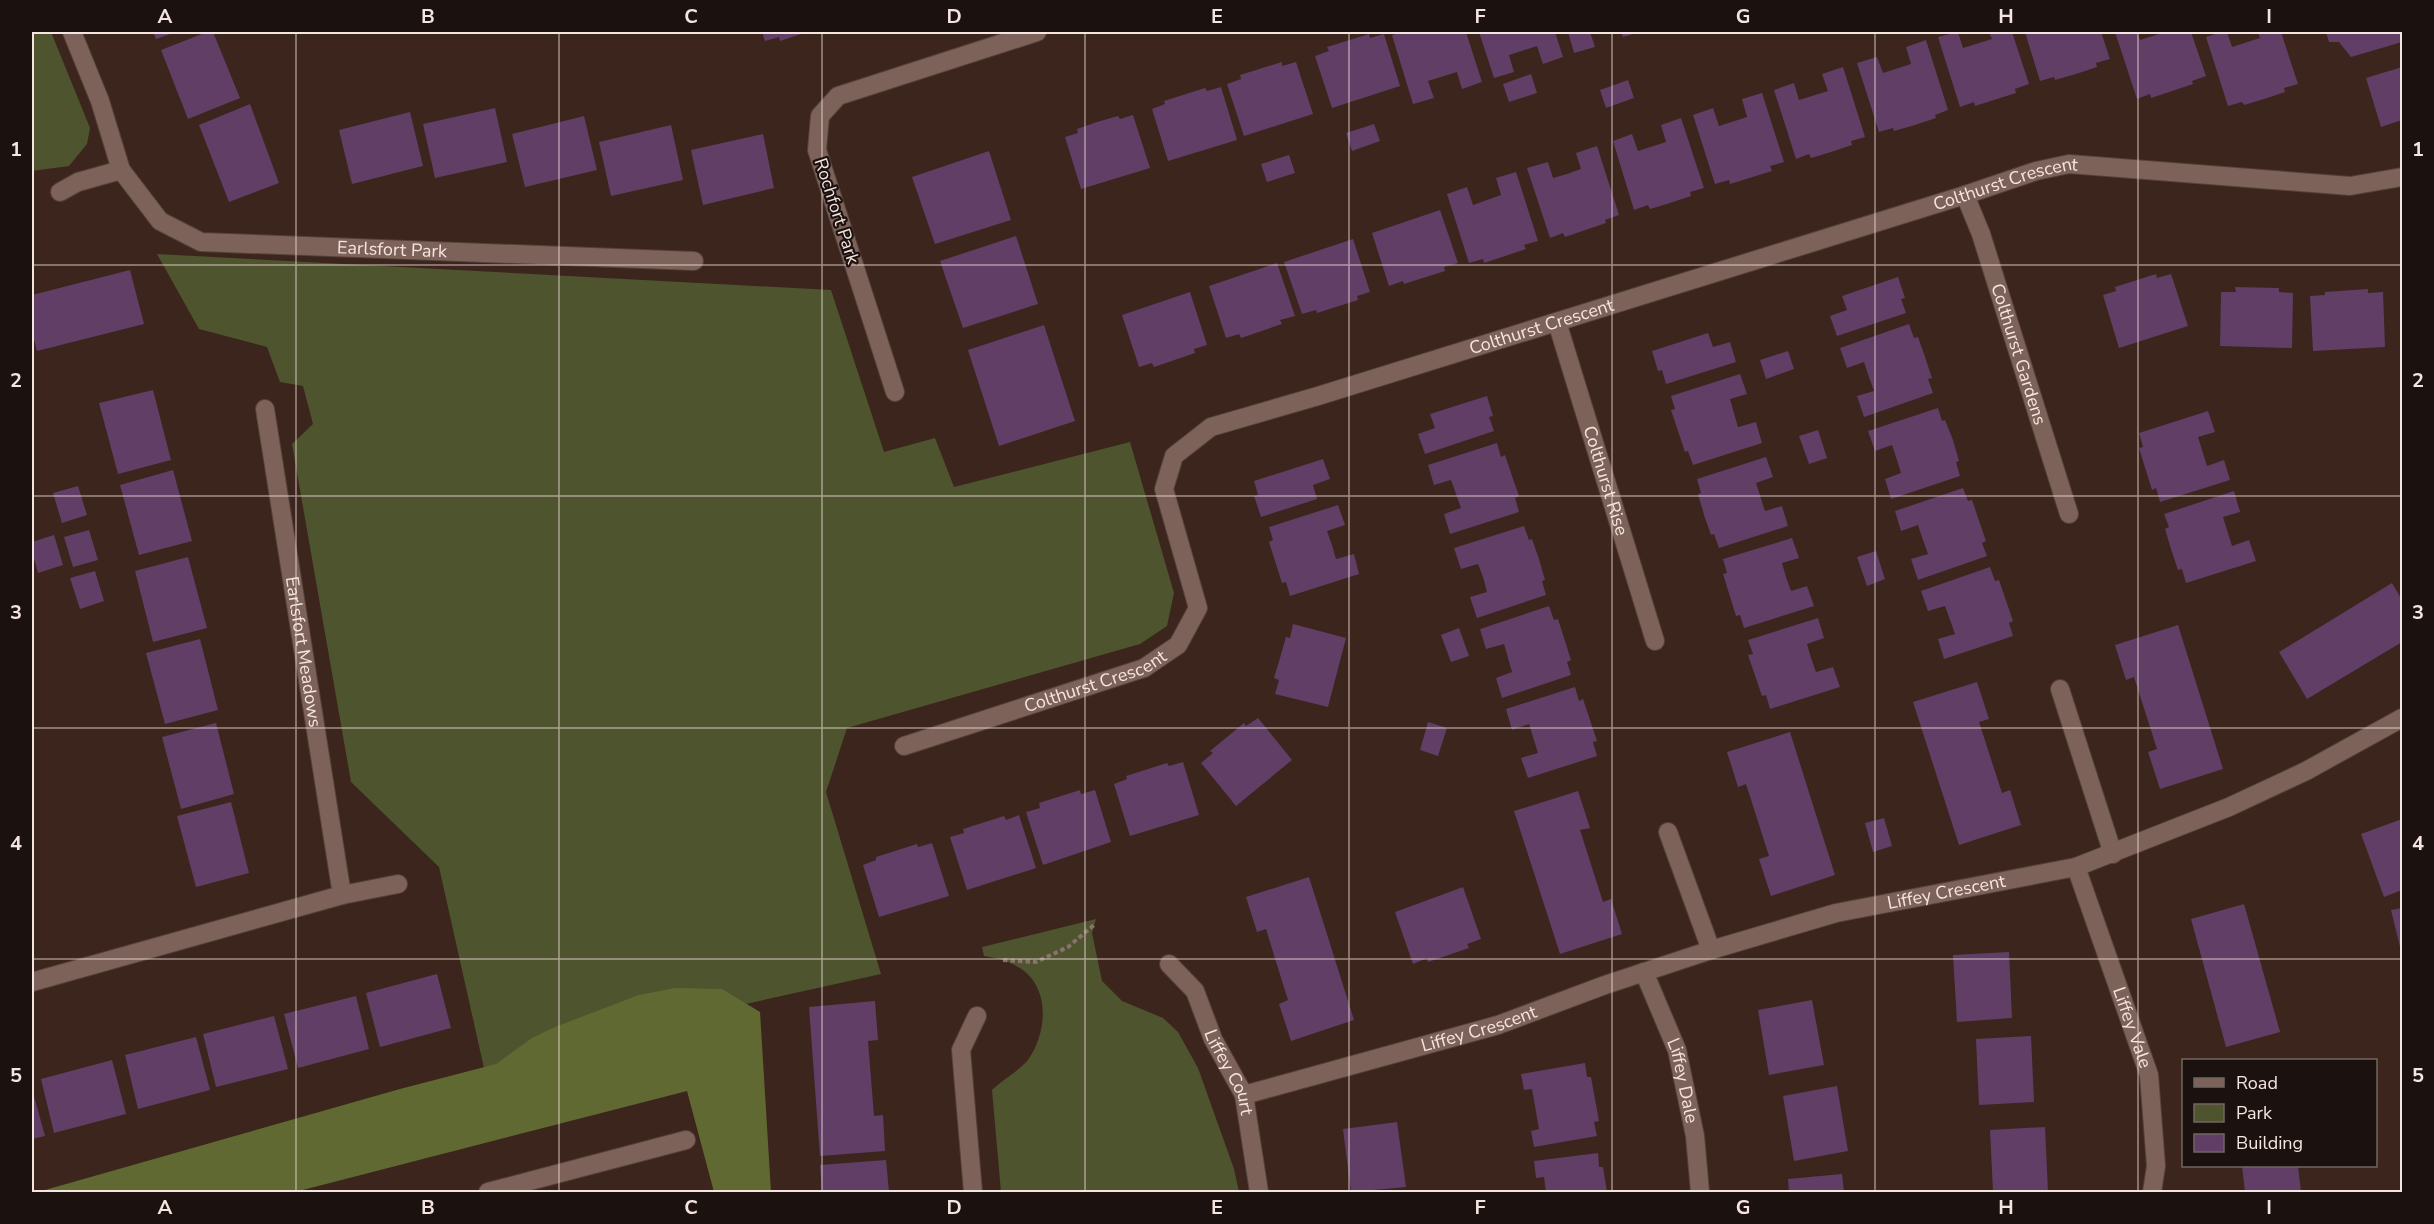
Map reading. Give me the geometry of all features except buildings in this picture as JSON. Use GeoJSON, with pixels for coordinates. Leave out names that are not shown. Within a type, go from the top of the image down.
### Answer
{"type":"FeatureCollection","features":[{"type":"Feature","properties":{"kind":"street","name":"Earlsfort Park"},"geometry":{"type":"LineString","coordinates":[[72,32],[100,101],[121,170],[160,222],[201,242],[694,261]]}},
{"type":"Feature","properties":{"kind":"street","name":"Rochfort Park"},"geometry":{"type":"LineString","coordinates":[[895,392],[817,150],[820,116],[838,96],[1037,32]]}},
{"type":"Feature","properties":{"kind":"street","name":"Colthurst Crescent"},"geometry":{"type":"LineString","coordinates":[[904,746],[1144,668],[1178,645],[1197,608],[1164,489],[1174,456],[1211,427],[1557,322],[2036,171],[2069,164],[2350,186],[2403,177]]}},
{"type":"Feature","properties":{"kind":"street"},"geometry":{"type":"LineString","coordinates":[[60,192],[78,182],[121,170]]}},
{"type":"Feature","properties":{"kind":"street","name":"Colthurst Gardens"},"geometry":{"type":"LineString","coordinates":[[1965,195],[1981,234],[2069,514]]}},
{"type":"Feature","properties":{"kind":"street","name":"Colthurst Rise"},"geometry":{"type":"LineString","coordinates":[[1557,322],[1655,641]]}},
{"type":"Feature","properties":{"kind":"street","name":"Earlsfort Meadows"},"geometry":{"type":"LineString","coordinates":[[265,409],[342,895]]}},
{"type":"Feature","properties":{"kind":"street"},"geometry":{"type":"LineString","coordinates":[[2060,688],[2113,854]]}},
{"type":"Feature","properties":{"kind":"street","name":"Liffey Crescent"},"geometry":{"type":"LineString","coordinates":[[1244,1095],[1498,1025],[1644,972],[1836,913],[2076,867],[2229,807],[2306,771],[2403,718]]}},
{"type":"Feature","properties":{"kind":"street"},"geometry":{"type":"LineString","coordinates":[[1668,832],[1711,950]]}},
{"type":"Feature","properties":{"kind":"street","name":"Liffey Vale"},"geometry":{"type":"LineString","coordinates":[[2076,867],[2149,1075],[2156,1166],[2152,1192]]}},
{"type":"Feature","properties":{"kind":"street"},"geometry":{"type":"LineString","coordinates":[[32,982],[342,895],[398,884]]}},
{"type":"Feature","properties":{"kind":"street","name":"Liffey Court"},"geometry":{"type":"LineString","coordinates":[[1170,964],[1195,991],[1213,1039],[1244,1095],[1259,1192]]}},
{"type":"Feature","properties":{"kind":"street","name":"Liffey Dale"},"geometry":{"type":"LineString","coordinates":[[1644,972],[1677,1050],[1695,1136],[1700,1192]]}},
{"type":"Feature","properties":{"kind":"street"},"geometry":{"type":"LineString","coordinates":[[973,1192],[962,1050],[977,1016]]}},
{"type":"Feature","properties":{"kind":"street"},"geometry":{"type":"LineString","coordinates":[[488,1192],[686,1140]]}},
{"type":"Feature","properties":{"kind":"path"},"geometry":{"type":"LineString","coordinates":[[1003,960],[1036,962],[1068,947],[1094,925]]}},
{"type":"Feature","properties":{"kind":"green space"},"geometry":{"type":"Polygon","coordinates":[[[32,32],[51,32],[90,128],[87,144],[69,166],[32,171],[32,32]]]}},
{"type":"Feature","properties":{"kind":"green space"},"geometry":{"type":"Polygon","coordinates":[[[157,254],[831,290],[884,452],[935,438],[954,487],[1130,442],[1174,593],[1167,626],[1140,644],[847,728],[826,792],[881,974],[741,1005],[486,1077],[439,867],[351,782],[292,444],[313,424],[303,386],[280,382],[267,347],[199,329],[157,254]]]}},
{"type":"Feature","properties":{"kind":"green space"},"geometry":{"type":"Polygon","coordinates":[[[1096,919],[1092,933],[1102,981],[1122,1001],[1163,1018],[1178,1032],[1198,1068],[1234,1169],[1239,1192],[1001,1192],[992,1090],[1028,1060],[1039,1037],[1043,1011],[1037,987],[1030,977],[1011,963],[984,956],[982,947],[1096,919]]]}},
{"type":"Feature","properties":{"kind":"green space"},"geometry":{"type":"Polygon","coordinates":[[[675,988],[722,989],[760,1012],[771,1192],[714,1192],[687,1091],[295,1192],[38,1192],[496,1064],[532,1038],[555,1027],[639,995],[675,988]]]}}]}
